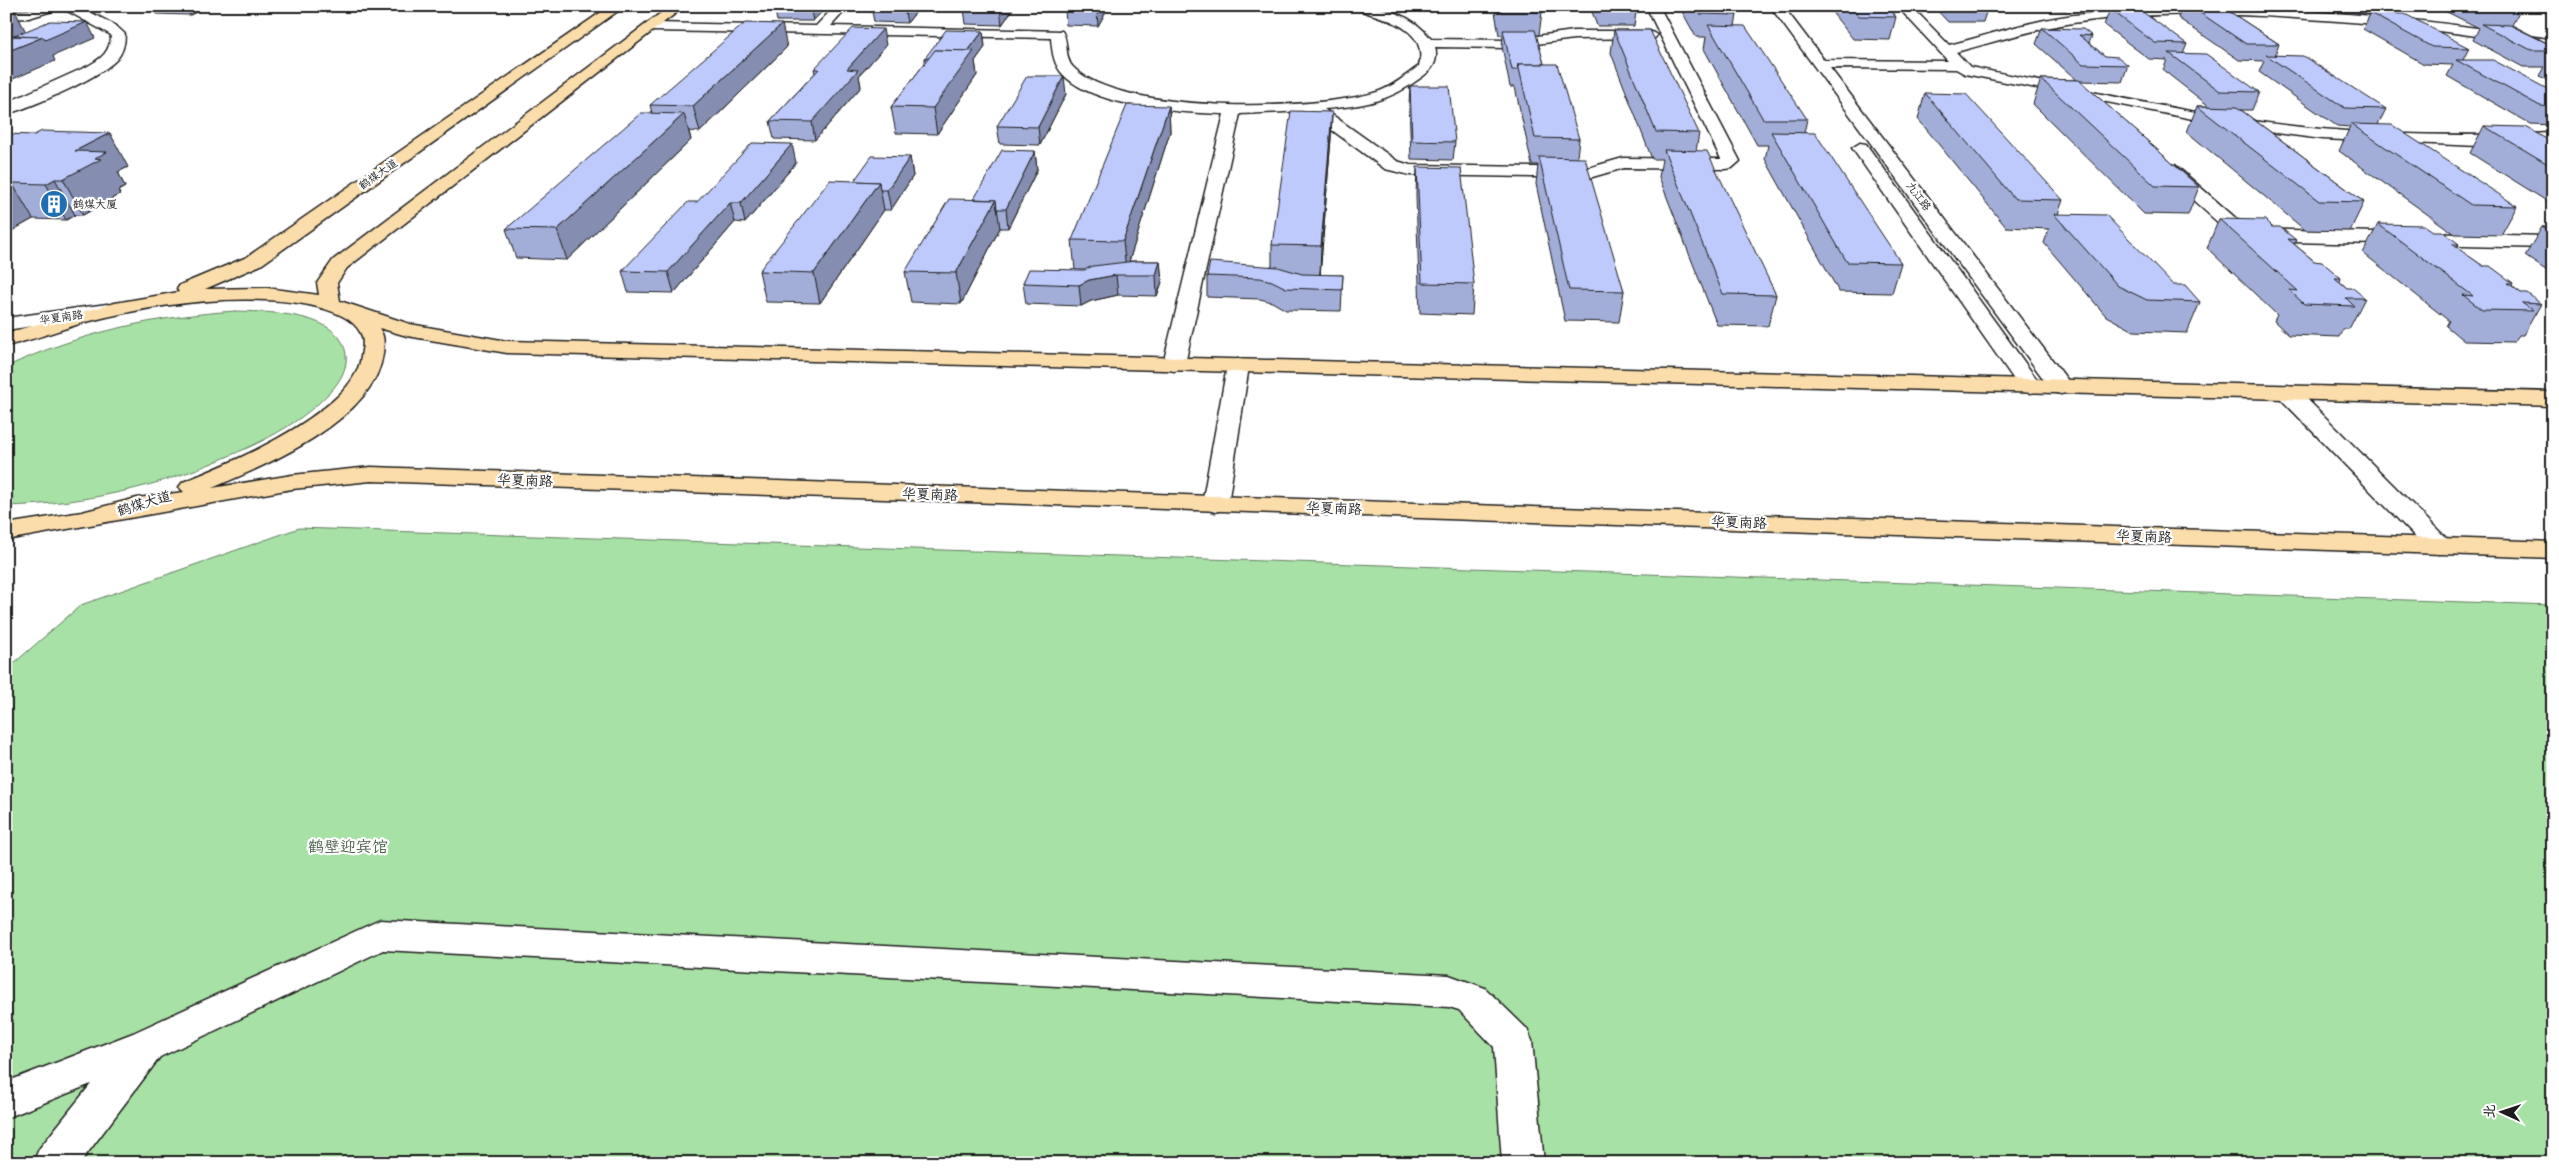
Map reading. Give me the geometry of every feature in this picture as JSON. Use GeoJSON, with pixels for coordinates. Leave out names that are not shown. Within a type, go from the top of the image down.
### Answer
{"type":"FeatureCollection","features":[{"type":"Feature","properties":{"kind":"main road","name":"鹤煤大道"},"geometry":{"type":"LineString","coordinates":[[6,340],[196,286],[254,261],[619,6]]}},
{"type":"Feature","properties":{"kind":"main road"},"geometry":{"type":"LineString","coordinates":[[330,304],[327,283],[340,264],[679,6]]}},
{"type":"Feature","properties":{"kind":"main road","name":"鹤煤大道"},"geometry":{"type":"LineString","coordinates":[[14,534],[118,511],[185,490],[274,451],[336,410],[357,389],[369,370],[375,353],[373,337],[365,324],[350,312],[330,304],[296,297],[239,294],[186,298],[118,309]]}},
{"type":"Feature","properties":{"kind":"main road"},"geometry":{"type":"LineString","coordinates":[[350,312],[407,330],[507,347],[2553,399]]}},
{"type":"Feature","properties":{"kind":"main road","name":"华夏南路"},"geometry":{"type":"LineString","coordinates":[[118,511],[292,482],[371,474],[2553,550]]}},
{"type":"Feature","properties":{"kind":"street"},"geometry":{"type":"LineString","coordinates":[[6,15],[34,13],[56,6]]}},
{"type":"Feature","properties":{"kind":"street"},"geometry":{"type":"LineString","coordinates":[[6,109],[91,70],[111,57],[118,43],[118,34],[67,6]]}},
{"type":"Feature","properties":{"kind":"street"},"geometry":{"type":"LineString","coordinates":[[819,30],[843,6]]}},
{"type":"Feature","properties":{"kind":"street"},"geometry":{"type":"LineString","coordinates":[[652,27],[1058,34],[1060,55],[1066,70],[1087,85],[1120,97],[1168,106],[1233,110],[1310,107],[1384,95],[1426,68],[1429,51],[1416,29],[1380,12],[1359,6]]}},
{"type":"Feature","properties":{"kind":"street"},"geometry":{"type":"LineString","coordinates":[[1310,107],[1391,165],[1410,170],[1589,173],[1623,163],[1726,164],[1731,161],[1652,6]]}},
{"type":"Feature","properties":{"kind":"street","name":"九江路"},"geometry":{"type":"LineString","coordinates":[[1758,6],[2030,386]]}},
{"type":"Feature","properties":{"kind":"street","name":"九江路"},"geometry":{"type":"LineString","coordinates":[[1776,6],[2061,387]]}},
{"type":"Feature","properties":{"kind":"street"},"geometry":{"type":"LineString","coordinates":[[1903,6],[1965,70],[2068,89],[2187,115],[2322,134],[2478,142],[2553,138]]}},
{"type":"Feature","properties":{"kind":"street"},"geometry":{"type":"LineString","coordinates":[[1815,58],[1952,56],[2072,19],[2172,9],[2269,12],[2372,19],[2491,33],[2553,44]]}},
{"type":"Feature","properties":{"kind":"street"},"geometry":{"type":"LineString","coordinates":[[1425,43],[1507,44],[1574,35],[1666,36]]}},
{"type":"Feature","properties":{"kind":"street"},"geometry":{"type":"LineString","coordinates":[[2068,89],[2111,116]]}},
{"type":"Feature","properties":{"kind":"street"},"geometry":{"type":"LineString","coordinates":[[1174,364],[1233,110]]}},
{"type":"Feature","properties":{"kind":"street"},"geometry":{"type":"LineString","coordinates":[[2154,155],[2240,232],[2251,236],[2553,242]]}},
{"type":"Feature","properties":{"kind":"street","name":"华夏南路"},"geometry":{"type":"LineString","coordinates":[[6,324],[118,309]]}},
{"type":"Feature","properties":{"kind":"street"},"geometry":{"type":"LineString","coordinates":[[1215,504],[1238,366]]}},
{"type":"Feature","properties":{"kind":"street"},"geometry":{"type":"LineString","coordinates":[[2287,392],[2439,546]]}},
{"type":"Feature","properties":{"kind":"street"},"geometry":{"type":"LineString","coordinates":[[6,1100],[148,1044],[380,935],[1449,991],[1472,999],[1513,1041],[1523,1163]]}},
{"type":"Feature","properties":{"kind":"street"},"geometry":{"type":"LineString","coordinates":[[54,1163],[148,1044]]}},
{"type":"Feature","properties":{"kind":"green space"},"geometry":{"type":"Polygon","coordinates":[[[236,311],[266,312],[302,317],[318,322],[332,330],[341,341],[346,355],[346,365],[337,384],[308,412],[284,429],[258,443],[177,476],[121,492],[93,497],[35,505],[6,506],[6,367],[61,345],[118,328],[177,317],[236,311]]]}},
{"type":"Feature","properties":{"kind":"green space","name":"鹤壁迎宾馆"},"geometry":{"type":"Polygon","coordinates":[[[299,528],[2553,605],[2553,1163],[6,1163],[6,670],[81,605],[299,528]]]}},
{"type":"Feature","properties":{"kind":"building"},"geometry":{"type":"Polygon","coordinates":[[[871,6],[905,6],[904,7],[871,6]]]}},
{"type":"Feature","properties":{"kind":"building"},"geometry":{"type":"Polygon","coordinates":[[[966,6],[1003,6],[1000,9],[964,9],[966,6]]]}},
{"type":"Feature","properties":{"kind":"building"},"geometry":{"type":"Polygon","coordinates":[[[1067,6],[1099,6],[1097,10],[1065,9],[1067,6]]]}},
{"type":"Feature","properties":{"kind":"building"},"geometry":{"type":"Polygon","coordinates":[[[1500,6],[1540,6],[1542,12],[1502,12],[1500,6]]]}},
{"type":"Feature","properties":{"kind":"building"},"geometry":{"type":"Polygon","coordinates":[[[1696,6],[1731,6],[1737,15],[1700,14],[1696,6]]]}},
{"type":"Feature","properties":{"kind":"building"},"geometry":{"type":"Polygon","coordinates":[[[1851,6],[1886,6],[1896,17],[1859,16],[1851,6]]]}},
{"type":"Feature","properties":{"kind":"building"},"geometry":{"type":"Polygon","coordinates":[[[2190,6],[2221,6],[2279,44],[2246,44],[2190,6]]]}},
{"type":"Feature","properties":{"kind":"building"},"geometry":{"type":"Polygon","coordinates":[[[6,7],[10,7],[14,9],[6,11],[6,7]]]}},
{"type":"Feature","properties":{"kind":"building"},"geometry":{"type":"Polygon","coordinates":[[[2110,9],[2140,10],[2187,44],[2155,43],[2110,9]]]}},
{"type":"Feature","properties":{"kind":"building"},"geometry":{"type":"Polygon","coordinates":[[[2370,13],[2405,14],[2469,48],[2432,47],[2370,13]]]}},
{"type":"Feature","properties":{"kind":"building"},"geometry":{"type":"Polygon","coordinates":[[[50,21],[87,22],[45,40],[43,37],[14,36],[50,21]]]}},
{"type":"Feature","properties":{"kind":"building"},"geometry":{"type":"Polygon","coordinates":[[[745,23],[782,24],[693,106],[650,105],[745,23]]]}},
{"type":"Feature","properties":{"kind":"building"},"geometry":{"type":"Polygon","coordinates":[[[2481,24],[2510,25],[2553,46],[2553,50],[2531,50],[2481,24]]]}},
{"type":"Feature","properties":{"kind":"building"},"geometry":{"type":"Polygon","coordinates":[[[1708,25],[1745,26],[1807,119],[1763,119],[1708,25]]]}},
{"type":"Feature","properties":{"kind":"building"},"geometry":{"type":"Polygon","coordinates":[[[853,28],[883,29],[847,69],[858,70],[812,122],[770,121],[819,69],[814,69],[853,28]]]}},
{"type":"Feature","properties":{"kind":"building"},"geometry":{"type":"Polygon","coordinates":[[[2042,28],[2083,29],[2092,36],[2079,35],[2105,56],[2118,57],[2128,65],[2083,64],[2042,28]]]}},
{"type":"Feature","properties":{"kind":"building"},"geometry":{"type":"Polygon","coordinates":[[[946,30],[983,31],[968,51],[935,50],[930,58],[925,58],[946,30]]]}},
{"type":"Feature","properties":{"kind":"building"},"geometry":{"type":"Polygon","coordinates":[[[1503,30],[1535,30],[1544,64],[1518,64],[1517,70],[1512,70],[1503,30]]]}},
{"type":"Feature","properties":{"kind":"building"},"geometry":{"type":"Polygon","coordinates":[[[1614,30],[1650,30],[1699,133],[1656,132],[1614,30]]]}},
{"type":"Feature","properties":{"kind":"building"},"geometry":{"type":"Polygon","coordinates":[[[7,36],[43,37],[6,52],[7,36]]]}},
{"type":"Feature","properties":{"kind":"building"},"geometry":{"type":"Polygon","coordinates":[[[935,50],[974,51],[933,108],[891,107],[935,50]]]}},
{"type":"Feature","properties":{"kind":"building"},"geometry":{"type":"Polygon","coordinates":[[[2169,53],[2206,54],[2259,92],[2220,91],[2169,53]]]}},
{"type":"Feature","properties":{"kind":"building"},"geometry":{"type":"Polygon","coordinates":[[[2266,55],[2303,56],[2386,109],[2345,108],[2266,55]]]}},
{"type":"Feature","properties":{"kind":"building"},"geometry":{"type":"Polygon","coordinates":[[[2456,60],[2493,60],[2553,92],[2553,107],[2540,106],[2456,60]]]}},
{"type":"Feature","properties":{"kind":"building"},"geometry":{"type":"Polygon","coordinates":[[[1518,64],[1557,64],[1579,139],[1535,138],[1518,64]]]}},
{"type":"Feature","properties":{"kind":"building"},"geometry":{"type":"Polygon","coordinates":[[[1027,76],[1064,76],[1038,127],[997,126],[1027,76]]]}},
{"type":"Feature","properties":{"kind":"building"},"geometry":{"type":"Polygon","coordinates":[[[2041,79],[2079,80],[2199,187],[2155,186],[2041,79]]]}},
{"type":"Feature","properties":{"kind":"building"},"geometry":{"type":"Polygon","coordinates":[[[1410,86],[1449,86],[1455,142],[1412,141],[1410,86]]]}},
{"type":"Feature","properties":{"kind":"building"},"geometry":{"type":"Polygon","coordinates":[[[1925,93],[1966,94],[2063,200],[2015,199],[1925,93]]]}},
{"type":"Feature","properties":{"kind":"building"},"geometry":{"type":"Polygon","coordinates":[[[1127,105],[1169,106],[1123,241],[1072,240],[1127,105]]]}},
{"type":"Feature","properties":{"kind":"building"},"geometry":{"type":"Polygon","coordinates":[[[2197,106],[2237,107],[2364,202],[2319,201],[2197,106]]]}},
{"type":"Feature","properties":{"kind":"building"},"geometry":{"type":"Polygon","coordinates":[[[1291,111],[1332,112],[1321,246],[1272,245],[1291,111]]]}},
{"type":"Feature","properties":{"kind":"building"},"geometry":{"type":"Polygon","coordinates":[[[641,113],[684,114],[557,230],[506,229],[641,113]]]}},
{"type":"Feature","properties":{"kind":"building"},"geometry":{"type":"Polygon","coordinates":[[[2351,124],[2392,125],[2517,206],[2471,205],[2351,124]]]}},
{"type":"Feature","properties":{"kind":"building"},"geometry":{"type":"Polygon","coordinates":[[[2484,126],[2526,127],[2553,143],[2553,167],[2484,126]]]}},
{"type":"Feature","properties":{"kind":"building"},"geometry":{"type":"Polygon","coordinates":[[[42,131],[110,133],[75,151],[107,152],[95,158],[101,159],[63,179],[55,179],[46,184],[12,183],[6,186],[6,134],[34,135],[42,131]]]}},
{"type":"Feature","properties":{"kind":"building"},"geometry":{"type":"Polygon","coordinates":[[[1771,132],[1815,133],[1901,263],[1847,262],[1771,132]]]}},
{"type":"Feature","properties":{"kind":"building"},"geometry":{"type":"Polygon","coordinates":[[[752,143],[792,144],[741,203],[730,203],[668,272],[622,271],[688,202],[697,202],[752,143]]]}},
{"type":"Feature","properties":{"kind":"building"},"geometry":{"type":"Polygon","coordinates":[[[1002,150],[1035,151],[1006,209],[997,209],[996,200],[974,199],[1002,150]]]}},
{"type":"Feature","properties":{"kind":"building"},"geometry":{"type":"Polygon","coordinates":[[[1664,150],[1707,151],[1776,295],[1723,294],[1664,150]]]}},
{"type":"Feature","properties":{"kind":"building"},"geometry":{"type":"Polygon","coordinates":[[[872,156],[910,157],[887,190],[880,190],[879,182],[854,181],[872,156]]]}},
{"type":"Feature","properties":{"kind":"building"},"geometry":{"type":"Polygon","coordinates":[[[1539,157],[1585,158],[1624,291],[1569,290],[1539,157]]]}},
{"type":"Feature","properties":{"kind":"building"},"geometry":{"type":"Polygon","coordinates":[[[1417,167],[1461,168],[1474,284],[1422,283],[1417,167]]]}},
{"type":"Feature","properties":{"kind":"building"},"geometry":{"type":"Polygon","coordinates":[[[830,180],[879,182],[814,273],[759,271],[830,180]]]}},
{"type":"Feature","properties":{"kind":"building"},"geometry":{"type":"Polygon","coordinates":[[[949,199],[996,200],[956,273],[905,272],[949,199]]]}},
{"type":"Feature","properties":{"kind":"building"},"geometry":{"type":"Polygon","coordinates":[[[2054,214],[2106,215],[2173,285],[2185,285],[2200,302],[2147,300],[2118,286],[2054,214]]]}},
{"type":"Feature","properties":{"kind":"building"},"geometry":{"type":"Polygon","coordinates":[[[2219,219],[2265,220],[2272,227],[2280,227],[2296,240],[2288,239],[2314,261],[2322,262],[2341,278],[2335,278],[2347,288],[2353,288],[2365,298],[2346,298],[2354,306],[2304,304],[2289,290],[2298,291],[2219,219]]]}},
{"type":"Feature","properties":{"kind":"building"},"geometry":{"type":"Polygon","coordinates":[[[2378,224],[2424,225],[2433,231],[2442,231],[2459,244],[2452,244],[2483,266],[2490,266],[2513,283],[2508,283],[2521,293],[2527,293],[2541,304],[2522,303],[2533,311],[2482,310],[2463,295],[2473,296],[2378,224]]]}},
{"type":"Feature","properties":{"kind":"building"},"geometry":{"type":"Polygon","coordinates":[[[2542,227],[2553,227],[2553,234],[2542,227]]]}},
{"type":"Feature","properties":{"kind":"building"},"geometry":{"type":"Polygon","coordinates":[[[1135,261],[1160,261],[1156,275],[1116,275],[1089,280],[1079,285],[1023,283],[1029,269],[1084,270],[1093,266],[1135,261]]]}},
{"type":"Feature","properties":{"kind":"building"},"geometry":{"type":"Polygon","coordinates":[[[1210,262],[1278,267],[1302,274],[1343,275],[1342,290],[1286,288],[1272,281],[1260,278],[1207,276],[1210,262]]]}},
{"type":"Feature","properties":{"kind":"place","name":"鹤煤大厦"},"geometry":{"type":"Point","coordinates":[54,204]}}]}
